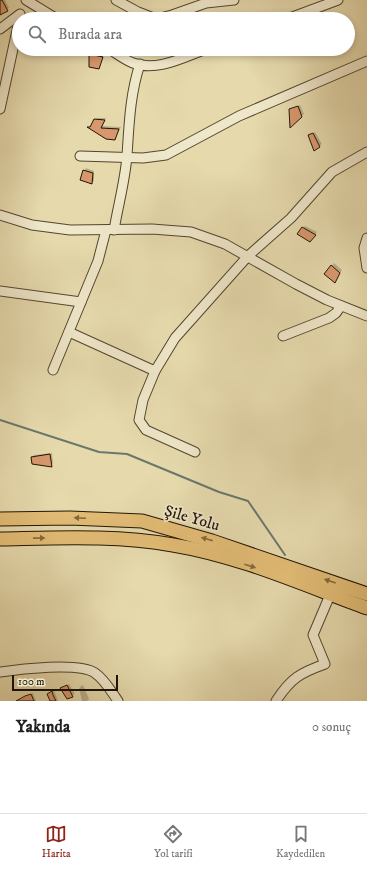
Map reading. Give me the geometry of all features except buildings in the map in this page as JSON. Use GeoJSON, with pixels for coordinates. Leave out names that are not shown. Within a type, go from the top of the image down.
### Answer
{"type":"FeatureCollection","features":[{"type":"Feature","properties":{"kind":"highway","name":"Şile Yolu"},"geometry":{"type":"LineString","coordinates":[[0,519],[70,518],[142,522],[212,541],[367,594]]}},
{"type":"Feature","properties":{"kind":"highway","name":"Şile Yolu"},"geometry":{"type":"LineString","coordinates":[[0,539],[95,538],[173,545],[248,565],[367,608]]}},
{"type":"Feature","properties":{"kind":"street"},"geometry":{"type":"LineString","coordinates":[[22,12],[25,0],[45,12]]}},
{"type":"Feature","properties":{"kind":"street"},"geometry":{"type":"LineString","coordinates":[[116,0],[138,12]]}},
{"type":"Feature","properties":{"kind":"street"},"geometry":{"type":"LineString","coordinates":[[181,12],[206,4],[234,0]]}},
{"type":"Feature","properties":{"kind":"street"},"geometry":{"type":"LineString","coordinates":[[305,12],[338,0]]}},
{"type":"Feature","properties":{"kind":"street"},"geometry":{"type":"LineString","coordinates":[[0,29],[12,22]]}},
{"type":"Feature","properties":{"kind":"street"},"geometry":{"type":"LineString","coordinates":[[0,109],[12,54]]}},
{"type":"Feature","properties":{"kind":"street"},"geometry":{"type":"LineString","coordinates":[[121,56],[133,63],[152,66],[187,56]]}},
{"type":"Feature","properties":{"kind":"street"},"geometry":{"type":"LineString","coordinates":[[80,156],[156,157],[171,153],[240,116],[367,61]]}},
{"type":"Feature","properties":{"kind":"street"},"geometry":{"type":"LineString","coordinates":[[53,370],[110,230],[127,157],[129,113],[140,64]]}},
{"type":"Feature","properties":{"kind":"street"},"geometry":{"type":"LineString","coordinates":[[195,452],[146,430],[139,420],[143,400],[155,371],[175,338],[248,256],[291,218],[332,172],[367,152]]}},
{"type":"Feature","properties":{"kind":"street"},"geometry":{"type":"LineString","coordinates":[[0,215],[32,225],[70,230],[152,229],[191,232],[225,244],[296,284],[341,306],[367,316]]}},
{"type":"Feature","properties":{"kind":"street"},"geometry":{"type":"LineString","coordinates":[[367,238],[364,248],[367,268]]}},
{"type":"Feature","properties":{"kind":"street"},"geometry":{"type":"LineString","coordinates":[[0,292],[81,302]]}},
{"type":"Feature","properties":{"kind":"street"},"geometry":{"type":"LineString","coordinates":[[283,336],[329,318],[336,313],[341,306]]}},
{"type":"Feature","properties":{"kind":"street"},"geometry":{"type":"LineString","coordinates":[[68,332],[155,371]]}},
{"type":"Feature","properties":{"kind":"street"},"geometry":{"type":"LineString","coordinates":[[276,701],[285,687],[301,673],[325,664],[312,635],[330,594]]}},
{"type":"Feature","properties":{"kind":"street"},"geometry":{"type":"LineString","coordinates":[[0,672],[27,668],[81,668],[94,672],[106,682],[118,701]]}},
{"type":"Feature","properties":{"kind":"waterway"},"geometry":{"type":"LineString","coordinates":[[0,420],[99,452],[127,454],[219,492],[248,501],[285,555]]}}]}
